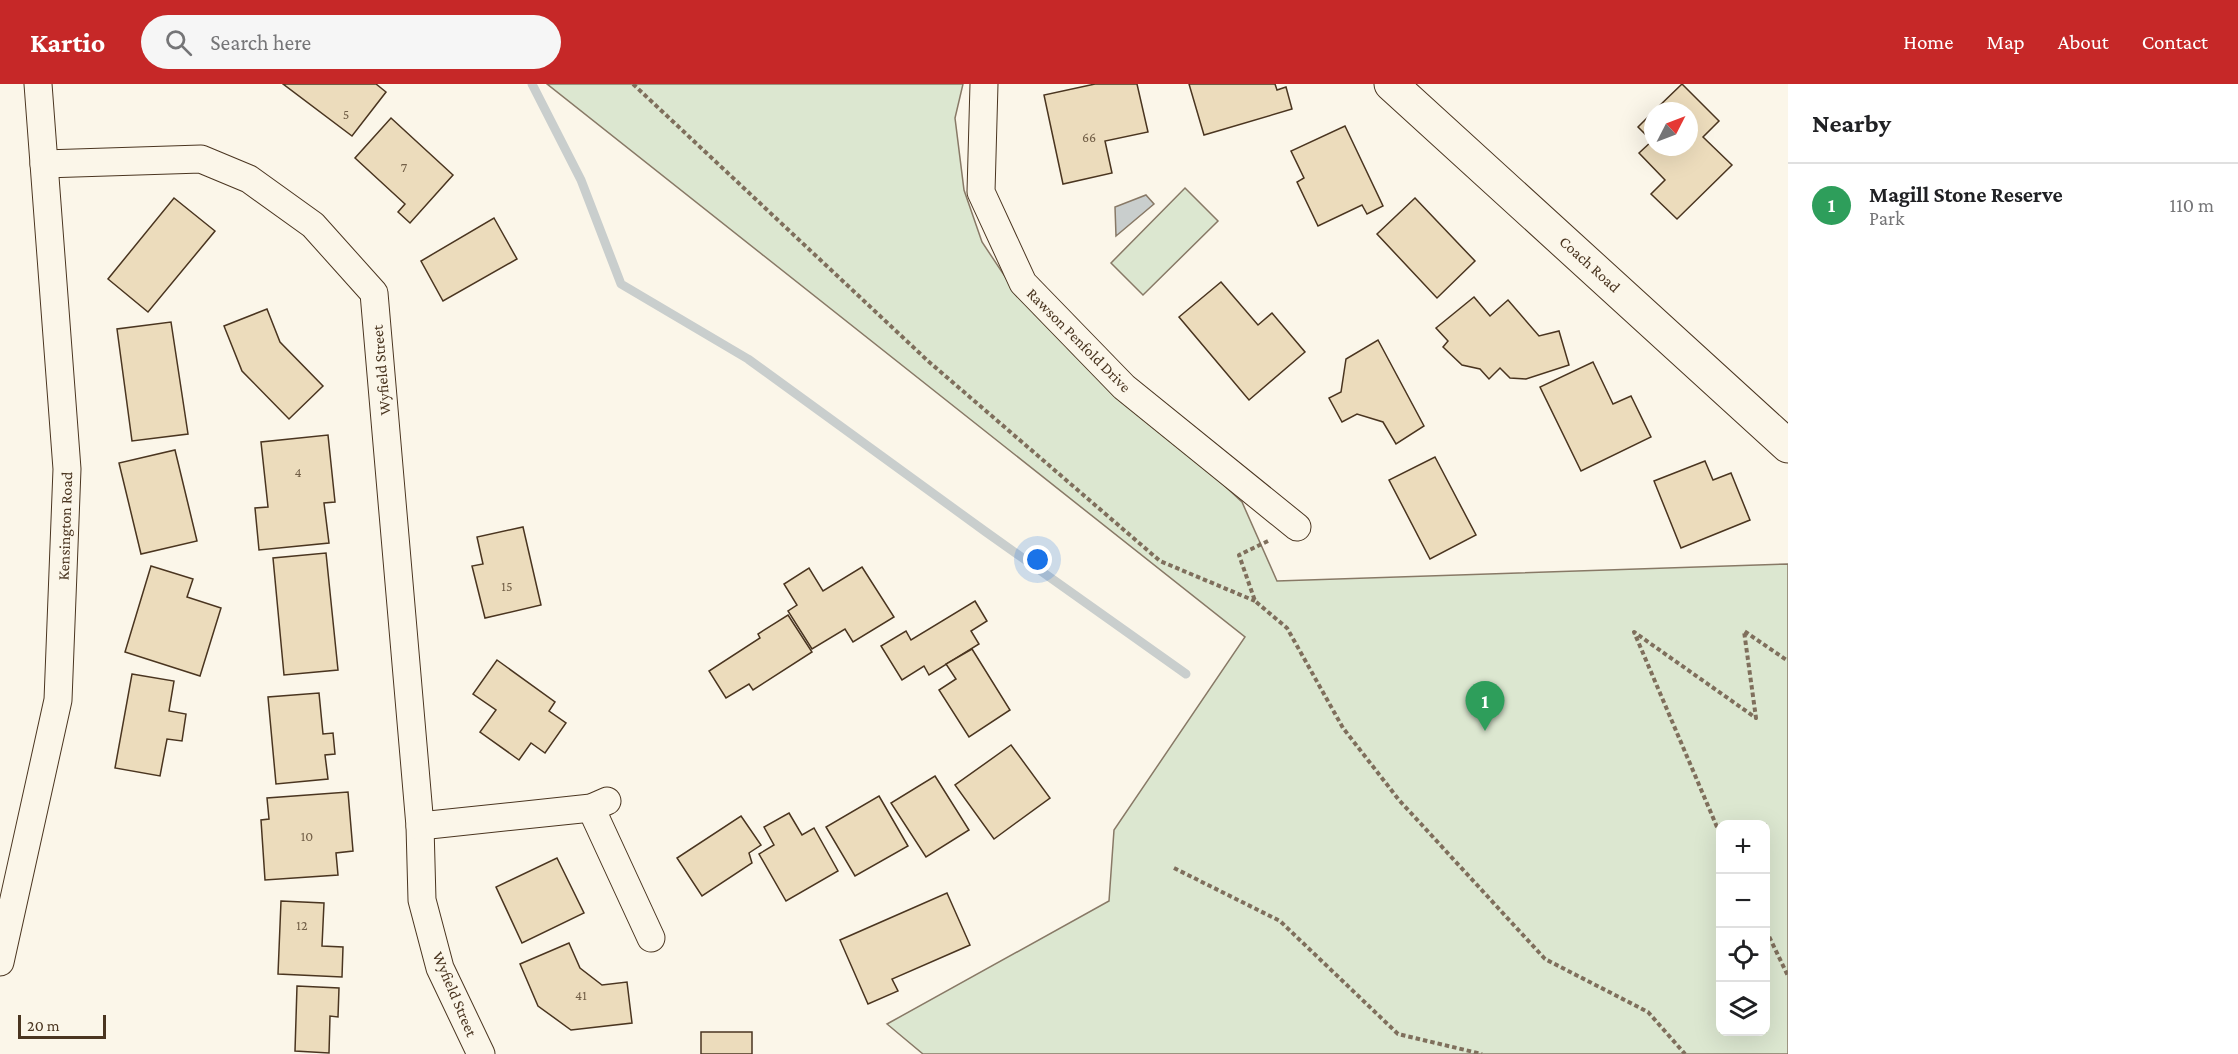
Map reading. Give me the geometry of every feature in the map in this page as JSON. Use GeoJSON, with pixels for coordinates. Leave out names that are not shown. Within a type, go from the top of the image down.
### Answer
{"type":"FeatureCollection","features":[{"type":"Feature","properties":{"kind":"street","name":"Kensington Road"},"geometry":{"type":"LineString","coordinates":[[0,962],[58,700],[68,469],[38,84]]}},
{"type":"Feature","properties":{"kind":"street","name":"Rawson Penfold Drive"},"geometry":{"type":"LineString","coordinates":[[984,84],[981,192],[1023,284],[1124,387],[1297,527]]}},
{"type":"Feature","properties":{"kind":"street","name":"Coach Road"},"geometry":{"type":"LineString","coordinates":[[1392,84],[1788,446]]}},
{"type":"Feature","properties":{"kind":"street","name":"Wyfield Street"},"geometry":{"type":"LineString","coordinates":[[44,164],[201,159],[249,179],[313,225],[374,293],[420,826],[422,900],[440,968],[481,1054]]}},
{"type":"Feature","properties":{"kind":"street"},"geometry":{"type":"LineString","coordinates":[[420,826],[599,804],[651,938]]}},
{"type":"Feature","properties":{"kind":"path"},"geometry":{"type":"LineString","coordinates":[[633,84],[928,362],[1160,561],[1255,601],[1287,628],[1343,728],[1399,800],[1545,959],[1648,1012],[1685,1054]]}},
{"type":"Feature","properties":{"kind":"path"},"geometry":{"type":"LineString","coordinates":[[1255,601],[1239,555],[1297,527]]}},
{"type":"Feature","properties":{"kind":"path"},"geometry":{"type":"LineString","coordinates":[[1716,825],[1634,632],[1756,718],[1744,632],[1788,661]]}},
{"type":"Feature","properties":{"kind":"path"},"geometry":{"type":"LineString","coordinates":[[1174,868],[1280,921],[1398,1034],[1482,1054]]}},
{"type":"Feature","properties":{"kind":"path"},"geometry":{"type":"LineString","coordinates":[[1770,938],[1788,976]]}},
{"type":"Feature","properties":{"kind":"green space"},"geometry":{"type":"Polygon","coordinates":[[[547,84],[963,84],[955,118],[964,190],[982,242],[1014,290],[1242,502],[1277,581],[1788,564],[1788,1054],[923,1054],[887,1024],[1109,901],[1114,830],[1245,637],[547,84]]]}},
{"type":"Feature","properties":{"kind":"green space"},"geometry":{"type":"Polygon","coordinates":[[[1185,188],[1218,221],[1143,295],[1111,263],[1185,188]]]}},
{"type":"Feature","properties":{"kind":"shaded area"},"geometry":{"type":"Polygon","coordinates":[[[1146,195],[1154,204],[1116,236],[1115,207],[1146,195]]]}},
{"type":"Feature","properties":{"kind":"building"},"geometry":{"type":"Polygon","coordinates":[[[283,84],[376,84],[386,92],[352,136],[283,84]]]}},
{"type":"Feature","properties":{"kind":"building"},"geometry":{"type":"Polygon","coordinates":[[[1095,84],[1137,84],[1148,132],[1105,141],[1112,173],[1063,184],[1044,95],[1095,84]]]}},
{"type":"Feature","properties":{"kind":"building"},"geometry":{"type":"Polygon","coordinates":[[[1189,84],[1275,84],[1277,90],[1286,87],[1292,109],[1204,135],[1189,84]]]}},
{"type":"Feature","properties":{"kind":"building"},"geometry":{"type":"Polygon","coordinates":[[[1682,84],[1719,121],[1703,137],[1732,165],[1677,219],[1651,194],[1665,180],[1639,153],[1644,148],[1644,156],[1698,156],[1698,102],[1663,102],[1682,84]]]}},
{"type":"Feature","properties":{"kind":"building"},"geometry":{"type":"Polygon","coordinates":[[[391,118],[453,175],[410,223],[398,212],[405,204],[355,158],[391,118]]]}},
{"type":"Feature","properties":{"kind":"building"},"geometry":{"type":"Polygon","coordinates":[[[1644,121],[1644,133],[1638,127],[1644,121]]]}},
{"type":"Feature","properties":{"kind":"building"},"geometry":{"type":"Polygon","coordinates":[[[1345,126],[1383,206],[1367,214],[1362,205],[1318,226],[1297,182],[1304,178],[1291,151],[1345,126]]]}},
{"type":"Feature","properties":{"kind":"building"},"geometry":{"type":"Polygon","coordinates":[[[174,198],[215,231],[148,312],[108,279],[174,198]]]}},
{"type":"Feature","properties":{"kind":"building"},"geometry":{"type":"Polygon","coordinates":[[[1415,198],[1475,261],[1437,298],[1377,234],[1415,198]]]}},
{"type":"Feature","properties":{"kind":"building"},"geometry":{"type":"Polygon","coordinates":[[[494,218],[517,259],[443,301],[421,261],[494,218]]]}},
{"type":"Feature","properties":{"kind":"building"},"geometry":{"type":"Polygon","coordinates":[[[1221,282],[1258,325],[1272,313],[1305,352],[1249,400],[1179,317],[1221,282]]]}},
{"type":"Feature","properties":{"kind":"building"},"geometry":{"type":"Polygon","coordinates":[[[1474,297],[1490,316],[1508,300],[1539,336],[1559,331],[1569,365],[1526,379],[1510,378],[1500,368],[1489,379],[1480,369],[1462,365],[1443,347],[1448,341],[1436,328],[1474,297]]]}},
{"type":"Feature","properties":{"kind":"building"},"geometry":{"type":"Polygon","coordinates":[[[267,309],[280,342],[323,386],[289,419],[242,371],[224,326],[267,309]]]}},
{"type":"Feature","properties":{"kind":"building"},"geometry":{"type":"Polygon","coordinates":[[[171,322],[188,434],[132,441],[117,329],[171,322]]]}},
{"type":"Feature","properties":{"kind":"building"},"geometry":{"type":"Polygon","coordinates":[[[1378,340],[1424,426],[1396,444],[1383,422],[1357,414],[1342,422],[1329,398],[1341,392],[1346,359],[1378,340]]]}},
{"type":"Feature","properties":{"kind":"building"},"geometry":{"type":"Polygon","coordinates":[[[1593,362],[1613,404],[1631,396],[1651,437],[1581,471],[1540,387],[1593,362]]]}},
{"type":"Feature","properties":{"kind":"building"},"geometry":{"type":"Polygon","coordinates":[[[328,435],[335,502],[324,503],[329,543],[259,550],[255,508],[268,507],[261,442],[328,435]]]}},
{"type":"Feature","properties":{"kind":"building"},"geometry":{"type":"Polygon","coordinates":[[[175,450],[197,541],[141,554],[119,463],[175,450]]]}},
{"type":"Feature","properties":{"kind":"building"},"geometry":{"type":"Polygon","coordinates":[[[1435,457],[1476,535],[1430,559],[1389,480],[1435,457]]]}},
{"type":"Feature","properties":{"kind":"building"},"geometry":{"type":"Polygon","coordinates":[[[1705,461],[1713,480],[1731,473],[1750,520],[1681,548],[1654,481],[1705,461]]]}},
{"type":"Feature","properties":{"kind":"building"},"geometry":{"type":"Polygon","coordinates":[[[523,527],[541,605],[485,618],[472,566],[483,564],[477,537],[523,527]]]}},
{"type":"Feature","properties":{"kind":"building"},"geometry":{"type":"Polygon","coordinates":[[[326,553],[338,670],[284,675],[273,558],[326,553]]]}},
{"type":"Feature","properties":{"kind":"building"},"geometry":{"type":"Polygon","coordinates":[[[151,566],[193,579],[187,597],[221,608],[200,676],[125,652],[151,566]]]}},
{"type":"Feature","properties":{"kind":"building"},"geometry":{"type":"Polygon","coordinates":[[[862,567],[894,617],[853,642],[845,629],[812,649],[788,611],[797,605],[784,584],[809,568],[823,591],[862,567]]]}},
{"type":"Feature","properties":{"kind":"building"},"geometry":{"type":"Polygon","coordinates":[[[975,601],[987,621],[971,631],[979,644],[929,675],[924,666],[902,680],[881,646],[906,631],[911,640],[975,601]]]}},
{"type":"Feature","properties":{"kind":"building"},"geometry":{"type":"Polygon","coordinates":[[[788,615],[812,652],[753,690],[749,684],[726,698],[709,671],[760,638],[758,634],[788,615]]]}},
{"type":"Feature","properties":{"kind":"building"},"geometry":{"type":"Polygon","coordinates":[[[972,649],[1010,710],[969,737],[939,690],[956,679],[946,664],[972,649]]]}},
{"type":"Feature","properties":{"kind":"building"},"geometry":{"type":"Polygon","coordinates":[[[497,660],[555,702],[549,711],[566,723],[545,753],[531,743],[519,760],[480,732],[496,710],[473,694],[497,660]]]}},
{"type":"Feature","properties":{"kind":"building"},"geometry":{"type":"Polygon","coordinates":[[[132,674],[174,681],[169,711],[186,714],[182,741],[167,739],[160,776],[115,768],[132,674]]]}},
{"type":"Feature","properties":{"kind":"building"},"geometry":{"type":"Polygon","coordinates":[[[319,693],[323,734],[333,733],[335,754],[325,755],[328,779],[276,784],[268,697],[319,693]]]}},
{"type":"Feature","properties":{"kind":"building"},"geometry":{"type":"Polygon","coordinates":[[[1011,745],[1050,798],[994,839],[955,785],[1011,745]]]}},
{"type":"Feature","properties":{"kind":"building"},"geometry":{"type":"Polygon","coordinates":[[[935,776],[969,830],[926,857],[891,803],[935,776]]]}},
{"type":"Feature","properties":{"kind":"building"},"geometry":{"type":"Polygon","coordinates":[[[348,792],[353,851],[336,853],[338,875],[265,880],[261,820],[269,819],[267,798],[348,792]]]}},
{"type":"Feature","properties":{"kind":"building"},"geometry":{"type":"Polygon","coordinates":[[[879,796],[908,846],[855,876],[826,827],[879,796]]]}},
{"type":"Feature","properties":{"kind":"building"},"geometry":{"type":"Polygon","coordinates":[[[789,813],[802,835],[814,828],[838,871],[786,901],[759,854],[774,845],[764,827],[789,813]]]}},
{"type":"Feature","properties":{"kind":"building"},"geometry":{"type":"Polygon","coordinates":[[[741,816],[761,845],[749,853],[752,863],[702,896],[677,858],[741,816]]]}},
{"type":"Feature","properties":{"kind":"building"},"geometry":{"type":"Polygon","coordinates":[[[557,858],[584,913],[522,943],[496,887],[557,858]]]}},
{"type":"Feature","properties":{"kind":"building"},"geometry":{"type":"Polygon","coordinates":[[[947,893],[970,945],[892,979],[898,991],[868,1004],[840,940],[947,893]]]}},
{"type":"Feature","properties":{"kind":"building"},"geometry":{"type":"Polygon","coordinates":[[[281,901],[324,903],[322,946],[343,947],[342,977],[278,974],[281,901]]]}},
{"type":"Feature","properties":{"kind":"building"},"geometry":{"type":"Polygon","coordinates":[[[569,943],[580,968],[602,985],[627,982],[632,1023],[571,1030],[538,1006],[520,964],[569,943]]]}},
{"type":"Feature","properties":{"kind":"building"},"geometry":{"type":"Polygon","coordinates":[[[297,986],[339,988],[338,1017],[330,1016],[329,1053],[295,1051],[297,986]]]}},
{"type":"Feature","properties":{"kind":"building"},"geometry":{"type":"Polygon","coordinates":[[[701,1032],[752,1032],[752,1054],[701,1054],[701,1032]]]}},
{"type":"Feature","properties":{"kind":"waterway"},"geometry":{"type":"LineString","coordinates":[[532,84],[581,180],[621,284],[748,359],[1186,674]]}},
{"type":"Feature","properties":{"kind":"place","name":"Magill Stone Reserve"},"geometry":{"type":"Point","coordinates":[1485,731]}}]}
